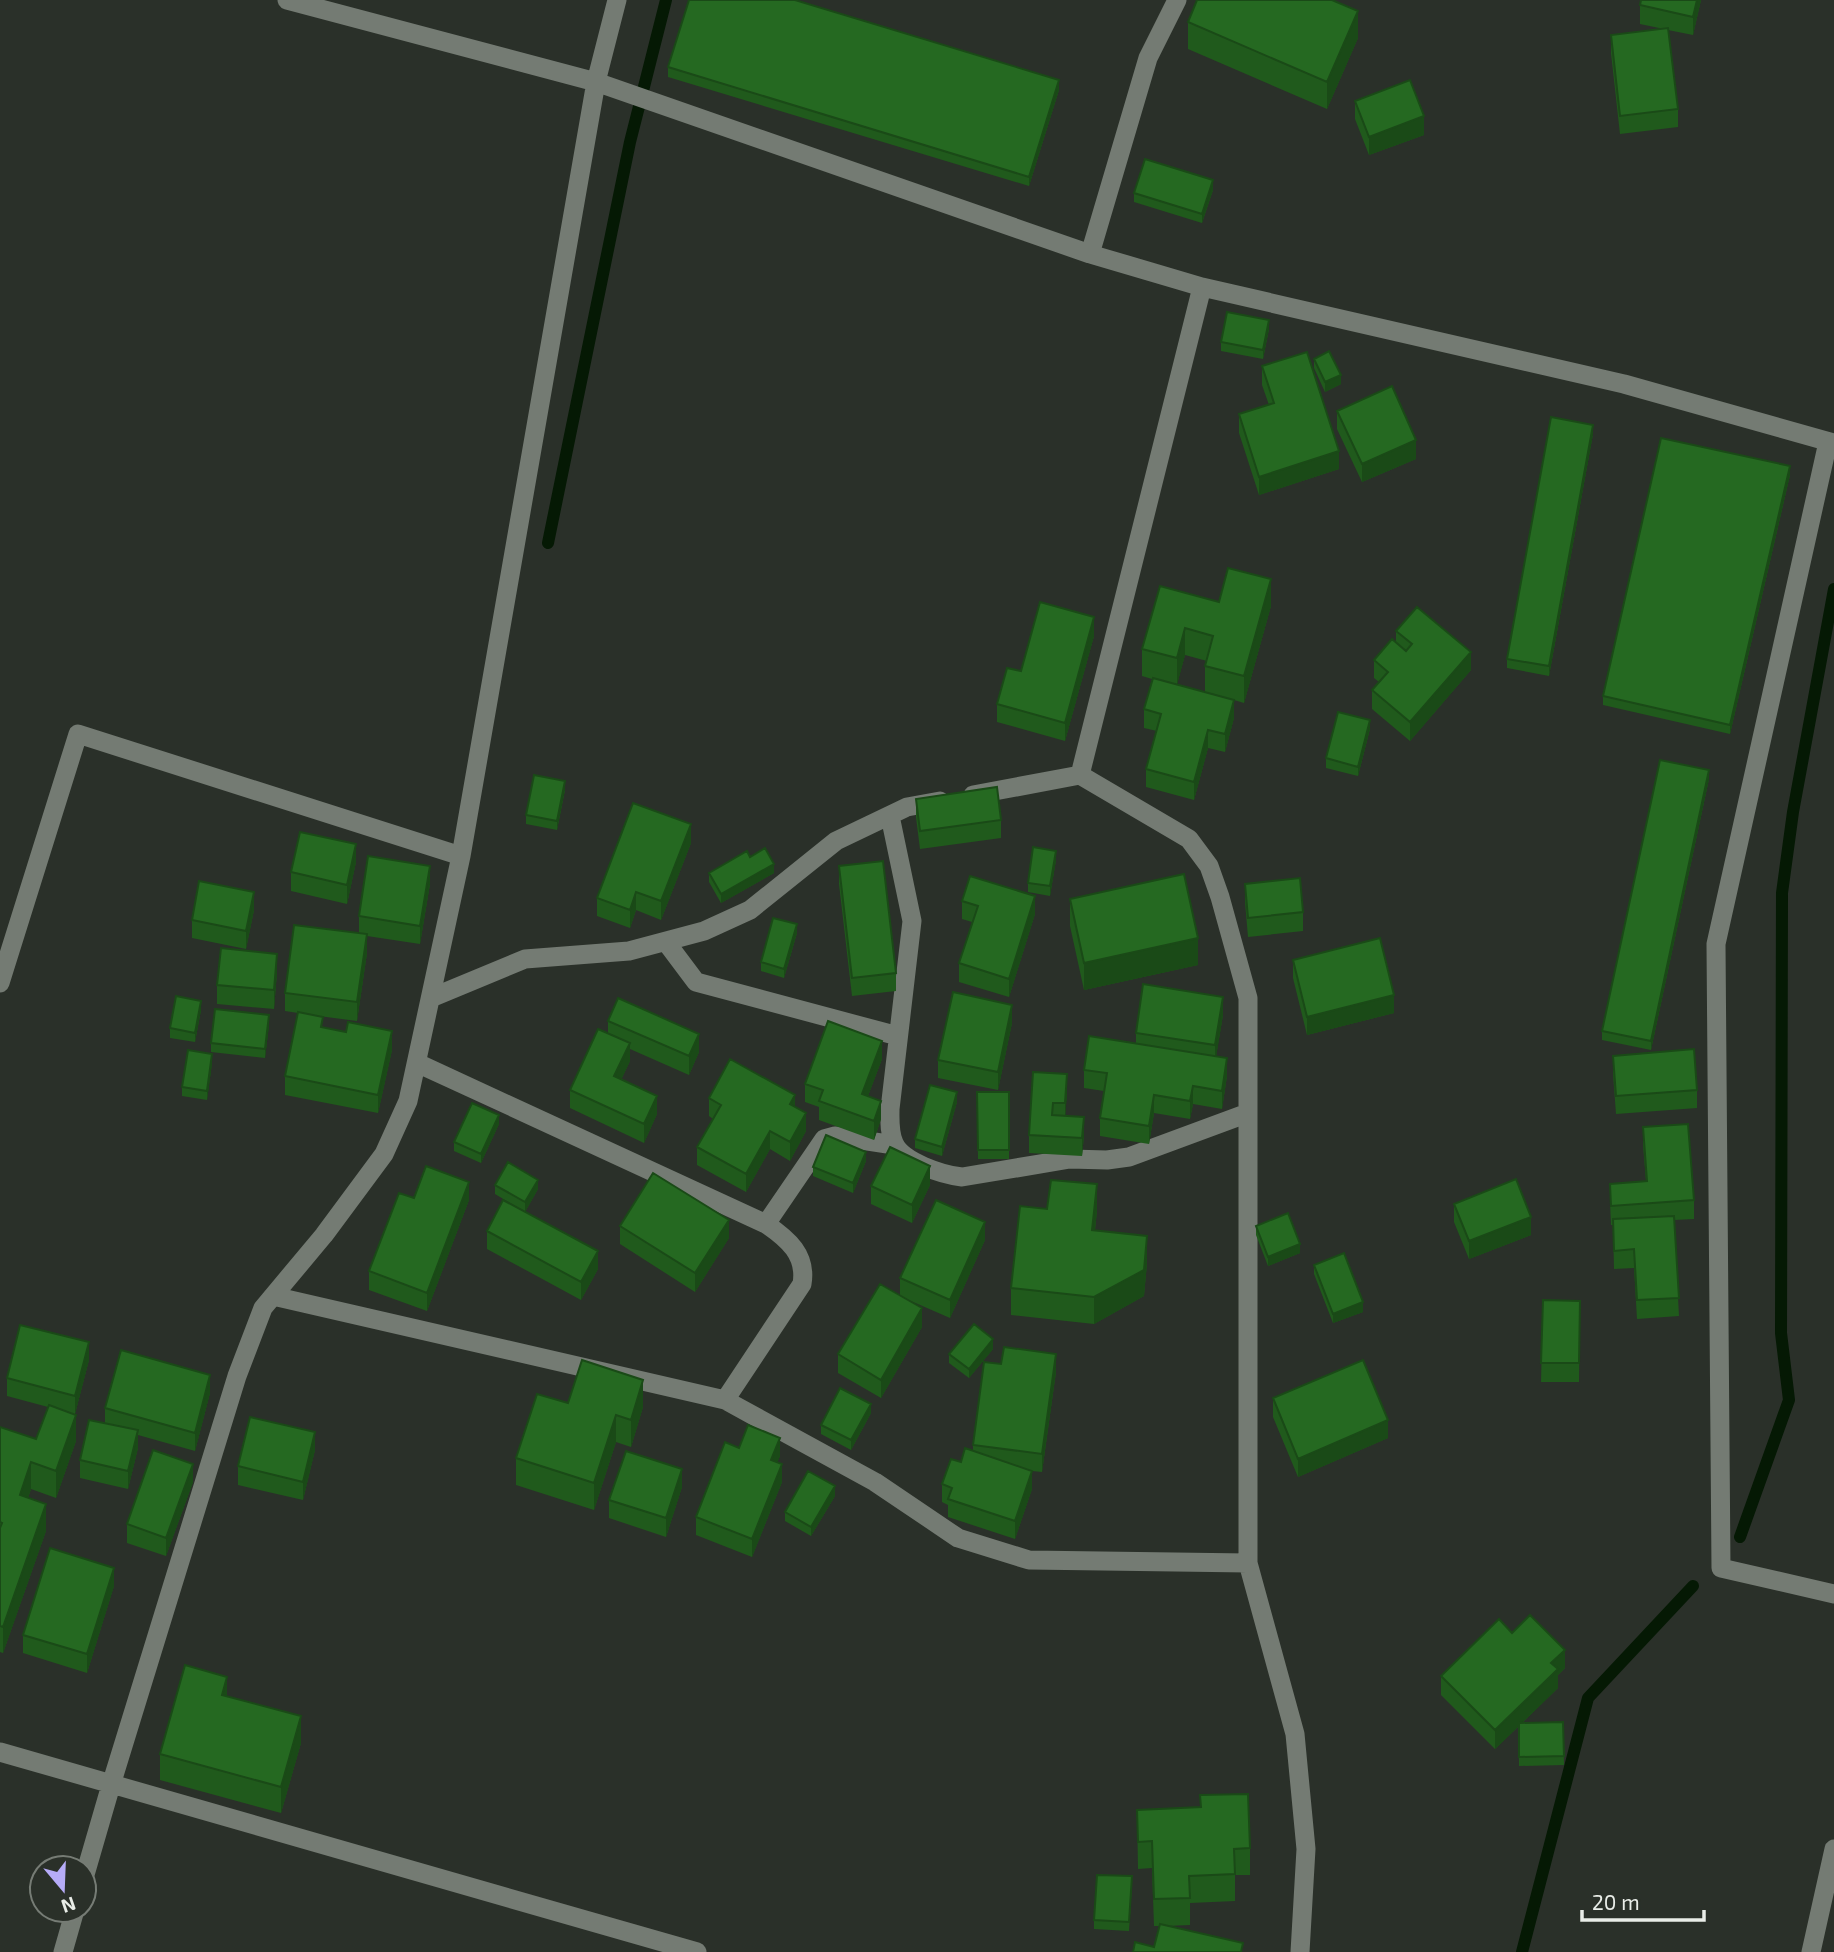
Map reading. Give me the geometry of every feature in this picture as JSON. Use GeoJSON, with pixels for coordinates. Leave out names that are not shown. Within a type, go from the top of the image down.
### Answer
{"type":"FeatureCollection","features":[{"type":"Feature","properties":{"kind":"street"},"geometry":{"type":"LineString","coordinates":[[287,0],[596,82],[1090,254],[1202,286],[1624,384],[1831,442],[1716,944],[1721,1567],[1834,1594]]}},
{"type":"Feature","properties":{"kind":"street"},"geometry":{"type":"LineString","coordinates":[[91,1854],[237,1376],[263,1308],[324,1236],[384,1154],[408,1101],[461,856],[596,82],[617,0]]}},
{"type":"Feature","properties":{"kind":"street"},"geometry":{"type":"LineString","coordinates":[[1090,254],[1148,58],[1177,0]]}},
{"type":"Feature","properties":{"kind":"street"},"geometry":{"type":"LineString","coordinates":[[1080,775],[1202,286]]}},
{"type":"Feature","properties":{"kind":"street"},"geometry":{"type":"LineString","coordinates":[[0,983],[78,734],[461,856]]}},
{"type":"Feature","properties":{"kind":"street"},"geometry":{"type":"LineString","coordinates":[[431,998],[525,959],[629,951],[704,931],[750,910],[836,841],[907,807],[1080,775],[1189,839],[1209,866],[1248,998],[1248,1563],[1295,1734],[1306,1849],[1300,1952]]}},
{"type":"Feature","properties":{"kind":"street"},"geometry":{"type":"LineString","coordinates":[[890,816],[912,921],[890,1109],[890,1129],[894,1145],[905,1157],[947,1175],[962,1177],[1070,1159],[1107,1160],[1129,1157],[1248,1113]]}},
{"type":"Feature","properties":{"kind":"street"},"geometry":{"type":"LineString","coordinates":[[666,942],[696,982],[898,1036]]}},
{"type":"Feature","properties":{"kind":"street"},"geometry":{"type":"LineString","coordinates":[[417,1063],[766,1224],[796,1250],[804,1270],[802,1284],[725,1400]]}},
{"type":"Feature","properties":{"kind":"street"},"geometry":{"type":"LineString","coordinates":[[766,1224],[824,1139],[835,1136],[894,1145]]}},
{"type":"Feature","properties":{"kind":"street"},"geometry":{"type":"LineString","coordinates":[[273,1296],[725,1400],[875,1482],[958,1538],[1029,1560],[1248,1563]]}},
{"type":"Feature","properties":{"kind":"street"},"geometry":{"type":"LineString","coordinates":[[0,1752],[697,1952]]}},
{"type":"Feature","properties":{"kind":"street"},"geometry":{"type":"LineString","coordinates":[[1811,1952],[1834,1849]]}},
{"type":"Feature","properties":{"kind":"street"},"geometry":{"type":"LineString","coordinates":[[63,1952],[71,1924]]}},
{"type":"Feature","properties":{"kind":"building"},"geometry":{"type":"Polygon","coordinates":[[[689,0],[795,0],[1059,80],[1029,177],[668,67],[689,0]]]}},
{"type":"Feature","properties":{"kind":"building"},"geometry":{"type":"Polygon","coordinates":[[[1197,0],[1332,0],[1358,11],[1327,82],[1188,22],[1197,0]]]}},
{"type":"Feature","properties":{"kind":"building"},"geometry":{"type":"Polygon","coordinates":[[[1641,0],[1697,0],[1693,17],[1640,5],[1641,0]]]}},
{"type":"Feature","properties":{"kind":"building"},"geometry":{"type":"Polygon","coordinates":[[[1668,28],[1678,109],[1620,116],[1611,35],[1668,28]]]}},
{"type":"Feature","properties":{"kind":"building"},"geometry":{"type":"Polygon","coordinates":[[[1410,80],[1424,116],[1369,137],[1355,101],[1410,80]]]}},
{"type":"Feature","properties":{"kind":"building"},"geometry":{"type":"Polygon","coordinates":[[[1145,159],[1213,180],[1202,214],[1134,193],[1145,159]]]}},
{"type":"Feature","properties":{"kind":"building"},"geometry":{"type":"Polygon","coordinates":[[[1227,312],[1269,320],[1263,350],[1221,342],[1227,312]]]}},
{"type":"Feature","properties":{"kind":"building"},"geometry":{"type":"Polygon","coordinates":[[[1329,351],[1341,375],[1325,382],[1314,359],[1329,351]]]}},
{"type":"Feature","properties":{"kind":"building"},"geometry":{"type":"Polygon","coordinates":[[[1307,352],[1339,451],[1259,477],[1239,414],[1274,403],[1262,366],[1307,352]]]}},
{"type":"Feature","properties":{"kind":"building"},"geometry":{"type":"Polygon","coordinates":[[[1392,386],[1416,440],[1362,464],[1337,411],[1392,386]]]}},
{"type":"Feature","properties":{"kind":"building"},"geometry":{"type":"Polygon","coordinates":[[[1551,417],[1593,425],[1549,666],[1507,659],[1551,417]]]}},
{"type":"Feature","properties":{"kind":"building"},"geometry":{"type":"Polygon","coordinates":[[[1661,438],[1790,466],[1730,725],[1603,696],[1661,438]]]}},
{"type":"Feature","properties":{"kind":"building"},"geometry":{"type":"Polygon","coordinates":[[[1228,568],[1271,579],[1244,676],[1205,666],[1213,636],[1185,628],[1177,658],[1142,649],[1160,586],[1219,602],[1228,568]]]}},
{"type":"Feature","properties":{"kind":"building"},"geometry":{"type":"Polygon","coordinates":[[[1040,602],[1094,617],[1065,723],[997,704],[1007,668],[1021,671],[1040,602]]]}},
{"type":"Feature","properties":{"kind":"building"},"geometry":{"type":"Polygon","coordinates":[[[1417,607],[1471,652],[1410,722],[1372,690],[1388,672],[1374,660],[1392,639],[1406,651],[1412,644],[1396,631],[1417,607]]]}},
{"type":"Feature","properties":{"kind":"building"},"geometry":{"type":"Polygon","coordinates":[[[1153,678],[1234,700],[1225,734],[1208,730],[1194,782],[1146,769],[1161,714],[1144,709],[1153,678]]]}},
{"type":"Feature","properties":{"kind":"building"},"geometry":{"type":"Polygon","coordinates":[[[1338,712],[1370,720],[1358,767],[1326,758],[1338,712]]]}},
{"type":"Feature","properties":{"kind":"building"},"geometry":{"type":"Polygon","coordinates":[[[1660,760],[1709,770],[1651,1041],[1602,1031],[1660,760]]]}},
{"type":"Feature","properties":{"kind":"building"},"geometry":{"type":"Polygon","coordinates":[[[534,775],[565,781],[557,821],[526,815],[534,775]]]}},
{"type":"Feature","properties":{"kind":"building"},"geometry":{"type":"Polygon","coordinates":[[[997,787],[1001,820],[920,831],[916,799],[997,787]]]}},
{"type":"Feature","properties":{"kind":"building"},"geometry":{"type":"Polygon","coordinates":[[[633,803],[691,824],[661,901],[636,892],[630,910],[597,898],[633,803]]]}},
{"type":"Feature","properties":{"kind":"building"},"geometry":{"type":"Polygon","coordinates":[[[300,832],[356,844],[347,885],[291,872],[300,832]]]}},
{"type":"Feature","properties":{"kind":"building"},"geometry":{"type":"Polygon","coordinates":[[[1033,847],[1056,851],[1050,886],[1028,883],[1033,847]]]}},
{"type":"Feature","properties":{"kind":"building"},"geometry":{"type":"Polygon","coordinates":[[[765,848],[774,864],[721,894],[709,873],[747,851],[750,857],[765,848]]]}},
{"type":"Feature","properties":{"kind":"building"},"geometry":{"type":"Polygon","coordinates":[[[368,856],[430,866],[420,926],[359,916],[368,856]]]}},
{"type":"Feature","properties":{"kind":"building"},"geometry":{"type":"Polygon","coordinates":[[[883,861],[896,973],[852,978],[839,866],[883,861]]]}},
{"type":"Feature","properties":{"kind":"building"},"geometry":{"type":"Polygon","coordinates":[[[1184,874],[1198,938],[1084,963],[1070,899],[1184,874]]]}},
{"type":"Feature","properties":{"kind":"building"},"geometry":{"type":"Polygon","coordinates":[[[970,876],[1035,896],[1009,979],[959,963],[978,906],[962,901],[970,876]]]}},
{"type":"Feature","properties":{"kind":"building"},"geometry":{"type":"Polygon","coordinates":[[[1300,878],[1303,912],[1248,918],[1245,884],[1300,878]]]}},
{"type":"Feature","properties":{"kind":"building"},"geometry":{"type":"Polygon","coordinates":[[[199,881],[254,892],[246,931],[192,920],[199,881]]]}},
{"type":"Feature","properties":{"kind":"building"},"geometry":{"type":"Polygon","coordinates":[[[773,918],[797,924],[784,969],[761,962],[773,918]]]}},
{"type":"Feature","properties":{"kind":"building"},"geometry":{"type":"Polygon","coordinates":[[[294,925],[367,934],[357,1002],[285,993],[294,925]]]}},
{"type":"Feature","properties":{"kind":"building"},"geometry":{"type":"Polygon","coordinates":[[[1380,938],[1394,995],[1307,1017],[1293,960],[1380,938]]]}},
{"type":"Feature","properties":{"kind":"building"},"geometry":{"type":"Polygon","coordinates":[[[221,948],[277,954],[274,990],[217,985],[221,948]]]}},
{"type":"Feature","properties":{"kind":"building"},"geometry":{"type":"Polygon","coordinates":[[[1143,984],[1223,997],[1215,1045],[1136,1033],[1143,984]]]}},
{"type":"Feature","properties":{"kind":"building"},"geometry":{"type":"Polygon","coordinates":[[[953,992],[1012,1005],[998,1072],[938,1060],[953,992]]]}},
{"type":"Feature","properties":{"kind":"building"},"geometry":{"type":"Polygon","coordinates":[[[176,996],[201,1001],[195,1033],[170,1028],[176,996]]]}},
{"type":"Feature","properties":{"kind":"building"},"geometry":{"type":"Polygon","coordinates":[[[618,998],[699,1034],[689,1056],[608,1021],[618,998]]]}},
{"type":"Feature","properties":{"kind":"building"},"geometry":{"type":"Polygon","coordinates":[[[215,1009],[269,1015],[265,1049],[211,1043],[215,1009]]]}},
{"type":"Feature","properties":{"kind":"building"},"geometry":{"type":"Polygon","coordinates":[[[298,1012],[323,1017],[321,1027],[346,1032],[348,1022],[392,1031],[378,1095],[285,1076],[298,1012]]]}},
{"type":"Feature","properties":{"kind":"building"},"geometry":{"type":"Polygon","coordinates":[[[828,1021],[882,1041],[862,1094],[881,1101],[874,1121],[819,1101],[823,1090],[805,1084],[828,1021]]]}},
{"type":"Feature","properties":{"kind":"building"},"geometry":{"type":"Polygon","coordinates":[[[598,1029],[630,1043],[614,1076],[657,1096],[644,1124],[570,1090],[598,1029]]]}},
{"type":"Feature","properties":{"kind":"building"},"geometry":{"type":"Polygon","coordinates":[[[1089,1036],[1227,1058],[1222,1091],[1193,1086],[1190,1101],[1154,1095],[1149,1126],[1100,1118],[1107,1073],[1084,1070],[1089,1036]]]}},
{"type":"Feature","properties":{"kind":"building"},"geometry":{"type":"Polygon","coordinates":[[[1694,1049],[1697,1090],[1616,1096],[1613,1056],[1694,1049]]]}},
{"type":"Feature","properties":{"kind":"building"},"geometry":{"type":"Polygon","coordinates":[[[188,1050],[212,1054],[207,1091],[182,1087],[188,1050]]]}},
{"type":"Feature","properties":{"kind":"building"},"geometry":{"type":"Polygon","coordinates":[[[730,1059],[795,1095],[790,1104],[806,1113],[790,1142],[770,1131],[746,1174],[697,1147],[721,1105],[709,1098],[730,1059]]]}},
{"type":"Feature","properties":{"kind":"building"},"geometry":{"type":"Polygon","coordinates":[[[1033,1072],[1067,1074],[1065,1103],[1053,1103],[1052,1115],[1084,1117],[1082,1138],[1029,1135],[1033,1072]]]}},
{"type":"Feature","properties":{"kind":"building"},"geometry":{"type":"Polygon","coordinates":[[[930,1085],[957,1092],[942,1147],[915,1139],[930,1085]]]}},
{"type":"Feature","properties":{"kind":"building"},"geometry":{"type":"Polygon","coordinates":[[[977,1092],[1009,1092],[1009,1150],[978,1150],[977,1092]]]}},
{"type":"Feature","properties":{"kind":"building"},"geometry":{"type":"Polygon","coordinates":[[[472,1103],[499,1115],[481,1154],[454,1142],[472,1103]]]}},
{"type":"Feature","properties":{"kind":"building"},"geometry":{"type":"Polygon","coordinates":[[[1688,1124],[1694,1200],[1611,1206],[1610,1184],[1647,1181],[1643,1127],[1688,1124]]]}},
{"type":"Feature","properties":{"kind":"building"},"geometry":{"type":"Polygon","coordinates":[[[826,1135],[866,1152],[853,1183],[813,1167],[826,1135]]]}},
{"type":"Feature","properties":{"kind":"building"},"geometry":{"type":"Polygon","coordinates":[[[890,1147],[930,1166],[912,1205],[871,1186],[890,1147]]]}},
{"type":"Feature","properties":{"kind":"building"},"geometry":{"type":"Polygon","coordinates":[[[508,1162],[538,1180],[525,1202],[495,1185],[508,1162]]]}},
{"type":"Feature","properties":{"kind":"building"},"geometry":{"type":"Polygon","coordinates":[[[426,1166],[469,1182],[427,1293],[369,1271],[399,1193],[414,1198],[426,1166]]]}},
{"type":"Feature","properties":{"kind":"building"},"geometry":{"type":"Polygon","coordinates":[[[653,1173],[729,1220],[695,1273],[620,1226],[653,1173]]]}},
{"type":"Feature","properties":{"kind":"building"},"geometry":{"type":"Polygon","coordinates":[[[1516,1179],[1531,1217],[1469,1241],[1454,1204],[1516,1179]]]}},
{"type":"Feature","properties":{"kind":"building"},"geometry":{"type":"Polygon","coordinates":[[[1051,1180],[1097,1184],[1092,1230],[1147,1236],[1144,1270],[1094,1297],[1011,1288],[1020,1206],[1047,1209],[1051,1180]]]}},
{"type":"Feature","properties":{"kind":"building"},"geometry":{"type":"Polygon","coordinates":[[[503,1200],[598,1251],[581,1282],[487,1231],[503,1200]]]}},
{"type":"Feature","properties":{"kind":"building"},"geometry":{"type":"Polygon","coordinates":[[[936,1200],[985,1222],[950,1300],[900,1278],[936,1200]]]}},
{"type":"Feature","properties":{"kind":"building"},"geometry":{"type":"Polygon","coordinates":[[[1288,1213],[1300,1244],[1268,1257],[1256,1226],[1288,1213]]]}},
{"type":"Feature","properties":{"kind":"building"},"geometry":{"type":"Polygon","coordinates":[[[1674,1216],[1679,1298],[1637,1300],[1634,1249],[1614,1251],[1613,1219],[1674,1216]]]}},
{"type":"Feature","properties":{"kind":"building"},"geometry":{"type":"Polygon","coordinates":[[[1344,1253],[1363,1302],[1333,1314],[1314,1265],[1344,1253]]]}},
{"type":"Feature","properties":{"kind":"building"},"geometry":{"type":"Polygon","coordinates":[[[880,1284],[922,1308],[881,1380],[838,1354],[880,1284]]]}},
{"type":"Feature","properties":{"kind":"building"},"geometry":{"type":"Polygon","coordinates":[[[1543,1300],[1580,1301],[1579,1363],[1541,1363],[1543,1300]]]}},
{"type":"Feature","properties":{"kind":"building"},"geometry":{"type":"Polygon","coordinates":[[[974,1324],[993,1339],[969,1369],[949,1354],[974,1324]]]}},
{"type":"Feature","properties":{"kind":"building"},"geometry":{"type":"Polygon","coordinates":[[[20,1325],[89,1342],[75,1396],[7,1378],[20,1325]]]}},
{"type":"Feature","properties":{"kind":"building"},"geometry":{"type":"Polygon","coordinates":[[[1004,1347],[1056,1354],[1042,1454],[973,1445],[984,1362],[1001,1364],[1004,1347]]]}},
{"type":"Feature","properties":{"kind":"building"},"geometry":{"type":"Polygon","coordinates":[[[121,1350],[210,1375],[195,1433],[105,1408],[121,1350]]]}},
{"type":"Feature","properties":{"kind":"building"},"geometry":{"type":"Polygon","coordinates":[[[582,1360],[643,1380],[631,1420],[616,1415],[594,1483],[516,1458],[537,1394],[568,1403],[582,1360]]]}},
{"type":"Feature","properties":{"kind":"building"},"geometry":{"type":"Polygon","coordinates":[[[1363,1360],[1388,1420],[1298,1459],[1273,1398],[1363,1360]]]}},
{"type":"Feature","properties":{"kind":"building"},"geometry":{"type":"Polygon","coordinates":[[[840,1388],[871,1404],[851,1440],[821,1425],[840,1388]]]}},
{"type":"Feature","properties":{"kind":"building"},"geometry":{"type":"Polygon","coordinates":[[[49,1405],[76,1415],[56,1471],[31,1462],[20,1495],[46,1504],[3,1627],[0,1626],[0,1427],[36,1439],[49,1405]]]}},
{"type":"Feature","properties":{"kind":"building"},"geometry":{"type":"Polygon","coordinates":[[[250,1417],[315,1432],[303,1482],[238,1466],[250,1417]]]}},
{"type":"Feature","properties":{"kind":"building"},"geometry":{"type":"Polygon","coordinates":[[[89,1420],[138,1430],[128,1471],[80,1460],[89,1420]]]}},
{"type":"Feature","properties":{"kind":"building"},"geometry":{"type":"Polygon","coordinates":[[[748,1425],[780,1438],[771,1460],[782,1464],[752,1539],[696,1517],[725,1442],[739,1448],[748,1425]]]}},
{"type":"Feature","properties":{"kind":"building"},"geometry":{"type":"Polygon","coordinates":[[[965,1448],[1032,1471],[1015,1521],[948,1499],[952,1488],[942,1484],[951,1459],[961,1462],[965,1448]]]}},
{"type":"Feature","properties":{"kind":"building"},"geometry":{"type":"Polygon","coordinates":[[[153,1450],[193,1464],[166,1538],[127,1524],[153,1450]]]}},
{"type":"Feature","properties":{"kind":"building"},"geometry":{"type":"Polygon","coordinates":[[[626,1451],[682,1469],[666,1518],[609,1500],[626,1451]]]}},
{"type":"Feature","properties":{"kind":"building"},"geometry":{"type":"Polygon","coordinates":[[[808,1471],[835,1486],[811,1527],[785,1512],[808,1471]]]}},
{"type":"Feature","properties":{"kind":"building"},"geometry":{"type":"Polygon","coordinates":[[[50,1548],[114,1568],[87,1654],[23,1635],[50,1548]]]}},
{"type":"Feature","properties":{"kind":"building"},"geometry":{"type":"Polygon","coordinates":[[[1530,1615],[1565,1650],[1551,1663],[1558,1669],[1495,1730],[1441,1676],[1499,1619],[1512,1633],[1530,1615]]]}},
{"type":"Feature","properties":{"kind":"building"},"geometry":{"type":"Polygon","coordinates":[[[185,1665],[227,1677],[222,1695],[301,1716],[281,1787],[160,1754],[185,1665]]]}},
{"type":"Feature","properties":{"kind":"building"},"geometry":{"type":"Polygon","coordinates":[[[1563,1722],[1564,1756],[1519,1757],[1519,1723],[1563,1722]]]}},
{"type":"Feature","properties":{"kind":"building"},"geometry":{"type":"Polygon","coordinates":[[[1248,1794],[1250,1848],[1234,1849],[1235,1874],[1189,1876],[1190,1898],[1154,1899],[1152,1841],[1138,1842],[1137,1810],[1201,1807],[1200,1795],[1248,1794]]]}},
{"type":"Feature","properties":{"kind":"building"},"geometry":{"type":"Polygon","coordinates":[[[1097,1875],[1132,1876],[1129,1922],[1094,1920],[1097,1875]]]}},
{"type":"Feature","properties":{"kind":"building"},"geometry":{"type":"Polygon","coordinates":[[[1160,1924],[1243,1943],[1241,1952],[1133,1952],[1135,1942],[1154,1947],[1160,1924]]]}},
{"type":"Feature","properties":{"kind":"waterway"},"geometry":{"type":"LineString","coordinates":[[548,543],[630,142],[666,0]]}},
{"type":"Feature","properties":{"kind":"waterway"},"geometry":{"type":"LineString","coordinates":[[1740,1537],[1789,1400],[1781,1333],[1782,893],[1793,812],[1834,589]]}},
{"type":"Feature","properties":{"kind":"waterway"},"geometry":{"type":"LineString","coordinates":[[1522,1952],[1588,1698],[1693,1586]]}}]}
